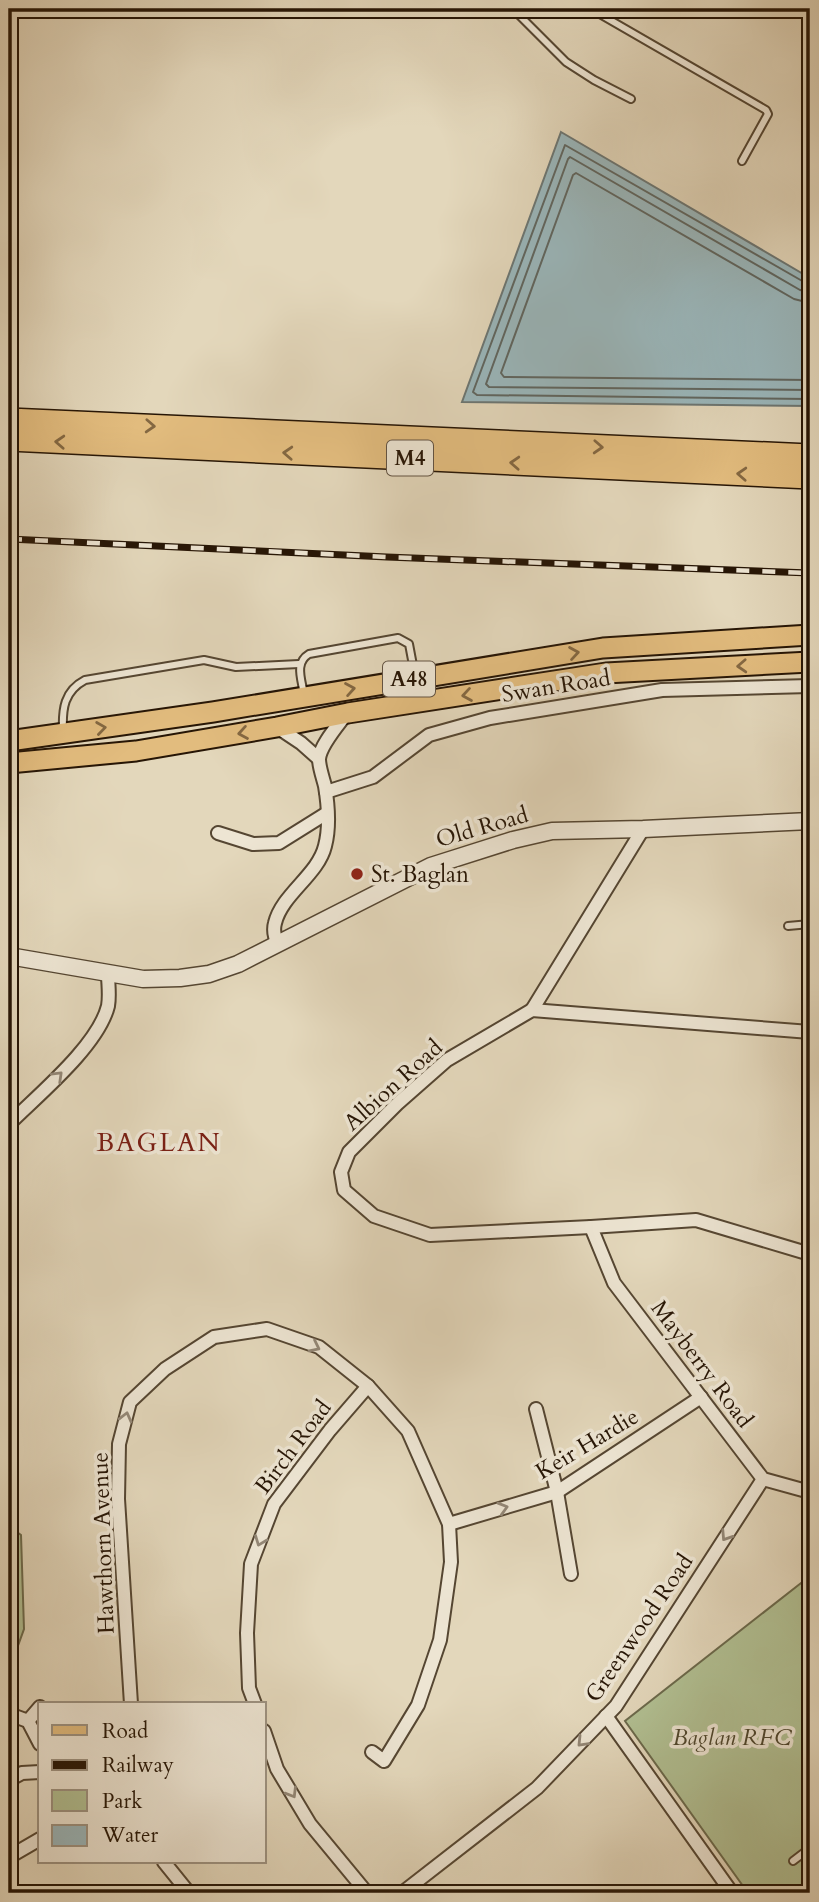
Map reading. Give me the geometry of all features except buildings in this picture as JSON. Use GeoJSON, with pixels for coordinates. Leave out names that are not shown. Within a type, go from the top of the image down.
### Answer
{"type":"FeatureCollection","features":[{"type":"Feature","properties":{"kind":"highway","name":"M4"},"geometry":{"type":"LineString","coordinates":[[9,420],[810,456]]}},
{"type":"Feature","properties":{"kind":"highway","name":"M4"},"geometry":{"type":"LineString","coordinates":[[9,439],[810,477]]}},
{"type":"Feature","properties":{"kind":"main road","name":"A48"},"geometry":{"type":"LineString","coordinates":[[9,741],[213,712],[603,648],[810,635]]}},
{"type":"Feature","properties":{"kind":"main road","name":"A48"},"geometry":{"type":"LineString","coordinates":[[9,763],[136,751],[348,713],[606,673],[810,662]]}},
{"type":"Feature","properties":{"kind":"street","name":"Swan Road"},"geometry":{"type":"LineString","coordinates":[[326,792],[373,777],[429,736],[490,718],[662,690],[810,685]]}},
{"type":"Feature","properties":{"kind":"street"},"geometry":{"type":"LineString","coordinates":[[319,759],[332,732],[348,713]]}},
{"type":"Feature","properties":{"kind":"street"},"geometry":{"type":"LineString","coordinates":[[276,727],[319,759],[326,792],[328,831],[325,848],[317,863],[282,908],[275,923],[278,944]]}},
{"type":"Feature","properties":{"kind":"street"},"geometry":{"type":"LineString","coordinates":[[218,833],[253,844],[279,843],[327,813]]}},
{"type":"Feature","properties":{"kind":"street","name":"Old Road"},"geometry":{"type":"LineString","coordinates":[[9,956],[143,979],[209,974],[237,964],[431,866],[513,840],[552,831],[810,821]]}},
{"type":"Feature","properties":{"kind":"street"},"geometry":{"type":"LineString","coordinates":[[643,829],[532,1010],[810,1032]]}},
{"type":"Feature","properties":{"kind":"street"},"geometry":{"type":"LineString","coordinates":[[9,1124],[76,1058],[99,1026],[107,1008],[108,973]]}},
{"type":"Feature","properties":{"kind":"street","name":"Albion Road"},"geometry":{"type":"LineString","coordinates":[[532,1010],[447,1060],[397,1104],[349,1152],[341,1172],[344,1190],[373,1216],[430,1234],[696,1220],[810,1254]]}},
{"type":"Feature","properties":{"kind":"street","name":"Mayberry Road"},"geometry":{"type":"LineString","coordinates":[[590,1227],[614,1283],[763,1479]]}},
{"type":"Feature","properties":{"kind":"street","name":"Hawthorn Avenue"},"geometry":{"type":"LineString","coordinates":[[131,1702],[118,1499],[119,1444],[130,1402],[165,1369],[214,1338],[267,1329],[319,1347],[368,1386],[408,1431],[449,1524]]}},
{"type":"Feature","properties":{"kind":"street","name":"Birch Road"},"geometry":{"type":"LineString","coordinates":[[254,1702],[249,1688],[247,1633],[251,1564],[274,1504],[330,1430],[368,1386]]}},
{"type":"Feature","properties":{"kind":"street","name":"Keir Hardie"},"geometry":{"type":"LineString","coordinates":[[449,1524],[557,1492],[701,1397]]}},
{"type":"Feature","properties":{"kind":"street"},"geometry":{"type":"LineString","coordinates":[[536,1409],[557,1492],[570,1574]]}},
{"type":"Feature","properties":{"kind":"street"},"geometry":{"type":"LineString","coordinates":[[763,1479],[810,1492]]}},
{"type":"Feature","properties":{"kind":"street","name":"Greenwood Road"},"geometry":{"type":"LineString","coordinates":[[402,1893],[537,1788],[616,1706],[763,1479]]}},
{"type":"Feature","properties":{"kind":"street"},"geometry":{"type":"LineString","coordinates":[[372,1752],[384,1761],[418,1705],[432,1666],[440,1640],[449,1575],[449,1524]]}},
{"type":"Feature","properties":{"kind":"street"},"geometry":{"type":"LineString","coordinates":[[28,1721],[38,1709]]}},
{"type":"Feature","properties":{"kind":"street"},"geometry":{"type":"LineString","coordinates":[[9,1714],[28,1721],[38,1740]]}},
{"type":"Feature","properties":{"kind":"street"},"geometry":{"type":"LineString","coordinates":[[606,1716],[732,1893]]}},
{"type":"Feature","properties":{"kind":"street"},"geometry":{"type":"LineString","coordinates":[[266,1737],[277,1769],[310,1824],[367,1893]]}},
{"type":"Feature","properties":{"kind":"street"},"geometry":{"type":"LineString","coordinates":[[9,1780],[23,1773],[38,1772]]}},
{"type":"Feature","properties":{"kind":"street"},"geometry":{"type":"LineString","coordinates":[[9,1857],[38,1840]]}},
{"type":"Feature","properties":{"kind":"street"},"geometry":{"type":"LineString","coordinates":[[166,1864],[188,1893]]}},
{"type":"Feature","properties":{"kind":"lane"},"geometry":{"type":"LineString","coordinates":[[513,9],[566,62],[631,99]]}},
{"type":"Feature","properties":{"kind":"lane"},"geometry":{"type":"LineString","coordinates":[[590,9],[766,110],[768,114],[742,161]]}},
{"type":"Feature","properties":{"kind":"lane"},"geometry":{"type":"LineString","coordinates":[[304,697],[299,664],[302,658],[309,654],[397,638],[409,643],[415,678]]}},
{"type":"Feature","properties":{"kind":"lane"},"geometry":{"type":"LineString","coordinates":[[64,733],[63,704],[69,693],[85,680],[204,660],[236,667],[299,664]]}},
{"type":"Feature","properties":{"kind":"lane"},"geometry":{"type":"LineString","coordinates":[[788,926],[810,924]]}},
{"type":"Feature","properties":{"kind":"lane"},"geometry":{"type":"LineString","coordinates":[[793,1861],[810,1847]]}},
{"type":"Feature","properties":{"kind":"green space"},"geometry":{"type":"Polygon","coordinates":[[[9,1526],[21,1535],[24,1629],[9,1666],[9,1526]]]}},
{"type":"Feature","properties":{"kind":"green space","name":"Baglan RFC"},"geometry":{"type":"Polygon","coordinates":[[[810,1576],[810,1882],[798,1893],[748,1893],[625,1721],[810,1576]]]}},
{"type":"Feature","properties":{"kind":"water"},"geometry":{"type":"Polygon","coordinates":[[[561,132],[810,278],[810,406],[462,402],[561,132]]]}},
{"type":"Feature","properties":{"kind":"railway"},"geometry":{"type":"LineString","coordinates":[[9,539],[810,573]]}},
{"type":"Feature","properties":{"kind":"place","name":"St. Baglan"},"geometry":{"type":"Point","coordinates":[357,874]}},
{"type":"Feature","properties":{"kind":"district","name":"BAGLAN"},"geometry":{"type":"Point","coordinates":[159,1142]}}]}
